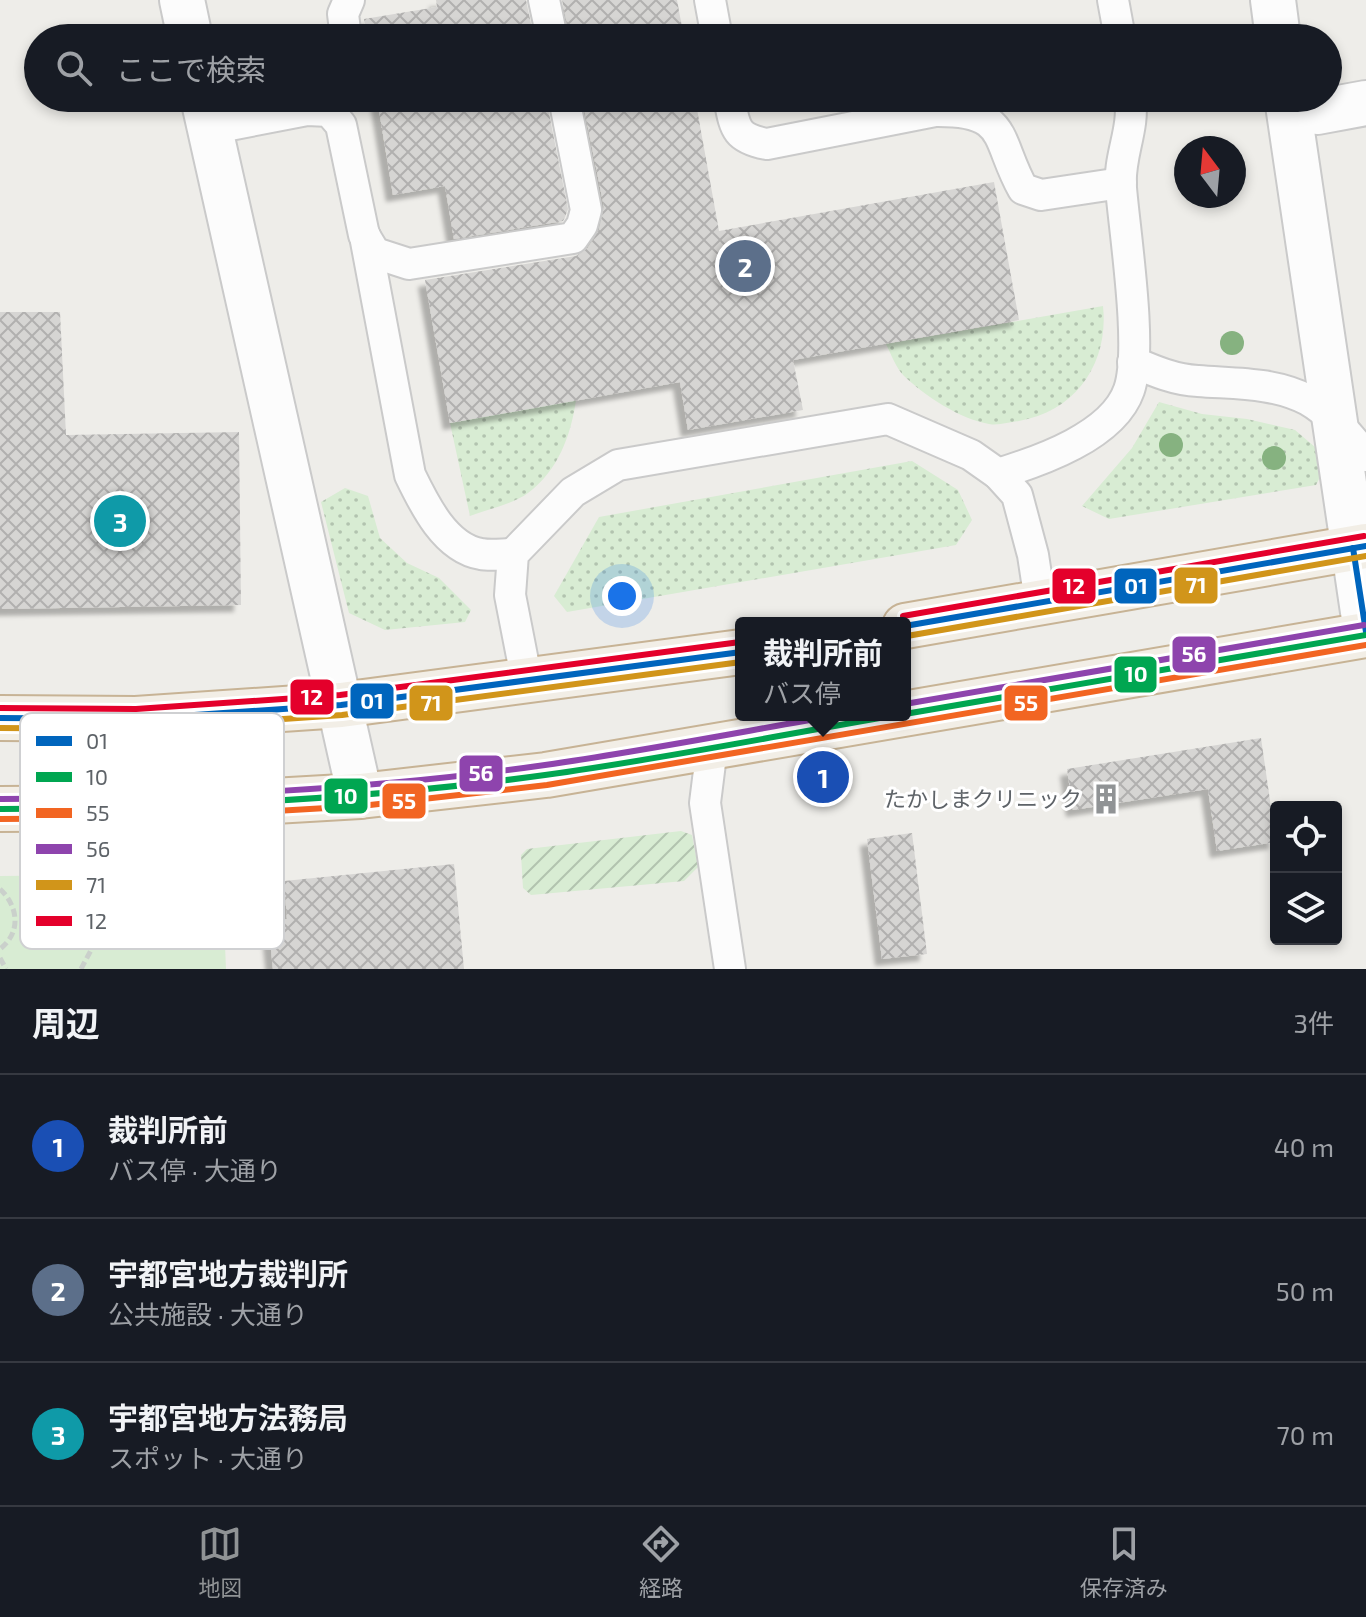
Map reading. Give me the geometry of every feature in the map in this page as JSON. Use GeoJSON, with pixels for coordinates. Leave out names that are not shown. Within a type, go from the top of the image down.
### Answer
{"type":"FeatureCollection","features":[{"type":"Feature","properties":{"kind":"highway"},"geometry":{"type":"LineString","coordinates":[[911,625],[1360,547]]}},
{"type":"Feature","properties":{"kind":"highway"},"geometry":{"type":"LineString","coordinates":[[911,713],[1366,634]]}},
{"type":"Feature","properties":{"kind":"highway"},"geometry":{"type":"LineString","coordinates":[[224,713],[341,705],[735,653]]}},
{"type":"Feature","properties":{"kind":"highway"},"geometry":{"type":"LineString","coordinates":[[0,718],[20,718]]}},
{"type":"Feature","properties":{"kind":"highway"},"geometry":{"type":"LineString","coordinates":[[284,800],[360,796],[546,775],[862,721]]}},
{"type":"Feature","properties":{"kind":"highway"},"geometry":{"type":"LineString","coordinates":[[0,809],[20,809]]}},
{"type":"Feature","properties":{"kind":"street"},"geometry":{"type":"LineString","coordinates":[[182,0],[187,24]]}},
{"type":"Feature","properties":{"kind":"street"},"geometry":{"type":"LineString","coordinates":[[1273,0],[1276,24]]}},
{"type":"Feature","properties":{"kind":"street"},"geometry":{"type":"LineString","coordinates":[[1342,104],[1366,103]]}},
{"type":"Feature","properties":{"kind":"street"},"geometry":{"type":"LineString","coordinates":[[213,112],[360,796]]}},
{"type":"Feature","properties":{"kind":"street"},"geometry":{"type":"LineString","coordinates":[[1303,112],[1360,547],[1366,634]]}},
{"type":"Feature","properties":{"kind":"lane"},"geometry":{"type":"LineString","coordinates":[[344,24],[343,14],[349,0]]}},
{"type":"Feature","properties":{"kind":"lane"},"geometry":{"type":"LineString","coordinates":[[544,0],[549,24]]}},
{"type":"Feature","properties":{"kind":"lane"},"geometry":{"type":"LineString","coordinates":[[710,0],[714,24]]}},
{"type":"Feature","properties":{"kind":"lane"},"geometry":{"type":"LineString","coordinates":[[1113,0],[1117,24]]}},
{"type":"Feature","properties":{"kind":"lane"},"geometry":{"type":"LineString","coordinates":[[330,112],[341,125],[410,475],[425,504],[456,543],[479,554],[513,554]]}},
{"type":"Feature","properties":{"kind":"lane"},"geometry":{"type":"LineString","coordinates":[[364,235],[375,253],[409,264],[573,238],[582,225],[586,210],[567,112]]}},
{"type":"Feature","properties":{"kind":"lane"},"geometry":{"type":"LineString","coordinates":[[732,112],[735,128],[746,140],[767,144],[930,112]]}},
{"type":"Feature","properties":{"kind":"lane"},"geometry":{"type":"LineString","coordinates":[[962,112],[983,118],[1003,135],[1023,189],[1041,195],[1121,183]]}},
{"type":"Feature","properties":{"kind":"lane"},"geometry":{"type":"LineString","coordinates":[[998,474],[1057,453],[1084,438],[1114,413],[1129,391],[1133,362],[1119,169],[1132,112]]}},
{"type":"Feature","properties":{"kind":"lane"},"geometry":{"type":"LineString","coordinates":[[1133,362],[1163,374],[1196,381],[1249,383],[1308,400],[1329,415],[1366,456]]}},
{"type":"Feature","properties":{"kind":"lane"},"geometry":{"type":"LineString","coordinates":[[527,682],[510,595],[513,554],[573,492],[618,465],[888,419],[971,455],[998,474],[1017,495],[1033,555],[1040,601]]}},
{"type":"Feature","properties":{"kind":"lane"},"geometry":{"type":"LineString","coordinates":[[712,747],[705,803],[730,969]]}},
{"type":"Feature","properties":{"kind":"path"},"geometry":{"type":"LineString","coordinates":[[0,889],[9,898],[16,921],[13,933],[0,949]]}},
{"type":"Feature","properties":{"kind":"path"},"geometry":{"type":"LineString","coordinates":[[81,969],[92,949]]}},
{"type":"Feature","properties":{"kind":"path"},"geometry":{"type":"LineString","coordinates":[[0,958],[6,969]]}},
{"type":"Feature","properties":{"kind":"green space"},"geometry":{"type":"Polygon","coordinates":[[[1103,306],[1101,346],[1085,381],[1057,407],[1019,421],[989,424],[944,406],[904,376],[886,344],[1103,306]]]}},
{"type":"Feature","properties":{"kind":"green space"},"geometry":{"type":"Polygon","coordinates":[[[576,400],[571,426],[561,451],[538,484],[515,500],[470,516],[450,423],[576,400]]]}},
{"type":"Feature","properties":{"kind":"green space"},"geometry":{"type":"Polygon","coordinates":[[[1159,402],[1202,414],[1247,419],[1295,430],[1329,459],[1316,485],[1109,519],[1082,506],[1132,448],[1159,402]]]}},
{"type":"Feature","properties":{"kind":"green space"},"geometry":{"type":"Polygon","coordinates":[[[912,461],[958,490],[972,520],[956,545],[567,612],[554,596],[599,517],[912,461]]]}},
{"type":"Feature","properties":{"kind":"green space"},"geometry":{"type":"Polygon","coordinates":[[[345,488],[368,496],[380,538],[407,563],[439,578],[471,610],[465,622],[385,630],[349,613],[321,502],[345,488]]]}},
{"type":"Feature","properties":{"kind":"green space"},"geometry":{"type":"Polygon","coordinates":[[[681,831],[692,835],[698,867],[684,881],[531,895],[523,888],[521,855],[527,849],[681,831]]]}},
{"type":"Feature","properties":{"kind":"green space"},"geometry":{"type":"Polygon","coordinates":[[[0,876],[20,876],[20,949],[225,949],[226,969],[0,969],[0,876]]]}},
{"type":"Feature","properties":{"kind":"building"},"geometry":{"type":"Polygon","coordinates":[[[436,0],[526,0],[531,24],[365,24],[364,19],[437,7],[436,0]]]}},
{"type":"Feature","properties":{"kind":"building"},"geometry":{"type":"Polygon","coordinates":[[[562,0],[677,0],[681,24],[567,24],[562,0]]]}},
{"type":"Feature","properties":{"kind":"building"},"geometry":{"type":"Polygon","coordinates":[[[379,112],[549,112],[568,209],[563,221],[454,239],[445,186],[393,195],[379,112]]]}},
{"type":"Feature","properties":{"kind":"building"},"geometry":{"type":"Polygon","coordinates":[[[585,112],[698,112],[719,231],[994,182],[1019,320],[793,360],[803,410],[688,430],[680,382],[450,423],[425,280],[576,256],[588,248],[599,230],[604,207],[585,112]]]}},
{"type":"Feature","properties":{"kind":"building"},"geometry":{"type":"Polygon","coordinates":[[[0,312],[60,312],[66,435],[239,432],[241,605],[0,609],[0,312]]]}},
{"type":"Feature","properties":{"kind":"building","name":"たかしまクリニック"},"geometry":{"type":"Polygon","coordinates":[[[1261,738],[1270,801],[1270,843],[1217,851],[1208,789],[1073,810],[1067,769],[1261,738]]]}},
{"type":"Feature","properties":{"kind":"building"},"geometry":{"type":"Polygon","coordinates":[[[912,833],[927,954],[882,959],[867,839],[912,833]]]}},
{"type":"Feature","properties":{"kind":"building"},"geometry":{"type":"Polygon","coordinates":[[[454,864],[464,969],[273,969],[271,949],[284,949],[284,919],[287,919],[284,881],[454,864]]]}},
{"type":"Feature","properties":{"kind":"transit line","name":"12"},"geometry":{"type":"LineString","coordinates":[[903,616],[1364,536]]}},
{"type":"Feature","properties":{"kind":"transit line","name":"01"},"geometry":{"type":"LineString","coordinates":[[911,625],[1366,546]]}},
{"type":"Feature","properties":{"kind":"transit line","name":"01"},"geometry":{"type":"LineString","coordinates":[[1353,548],[1366,632]]}},
{"type":"Feature","properties":{"kind":"transit line","name":"71"},"geometry":{"type":"LineString","coordinates":[[911,635],[1366,556]]}},
{"type":"Feature","properties":{"kind":"transit line","name":"56"},"geometry":{"type":"LineString","coordinates":[[911,703],[1364,625]]}},
{"type":"Feature","properties":{"kind":"transit line","name":"10"},"geometry":{"type":"LineString","coordinates":[[911,713],[1366,635]]}},
{"type":"Feature","properties":{"kind":"transit line","name":"12"},"geometry":{"type":"LineString","coordinates":[[0,708],[136,709],[340,695],[735,643]]}},
{"type":"Feature","properties":{"kind":"transit line","name":"55"},"geometry":{"type":"LineString","coordinates":[[284,810],[361,806],[547,785],[1366,645]]}},
{"type":"Feature","properties":{"kind":"transit line","name":"01"},"geometry":{"type":"LineString","coordinates":[[224,713],[341,705],[735,653]]}},
{"type":"Feature","properties":{"kind":"transit line","name":"71"},"geometry":{"type":"LineString","coordinates":[[284,719],[342,715],[735,663]]}},
{"type":"Feature","properties":{"kind":"transit line","name":"01"},"geometry":{"type":"LineString","coordinates":[[0,718],[20,718]]}},
{"type":"Feature","properties":{"kind":"transit line","name":"56"},"geometry":{"type":"LineString","coordinates":[[284,790],[477,774],[582,760],[805,721]]}},
{"type":"Feature","properties":{"kind":"transit line","name":"10"},"geometry":{"type":"LineString","coordinates":[[284,800],[409,791],[545,775],[863,721]]}},
{"type":"Feature","properties":{"kind":"transit line","name":"71"},"geometry":{"type":"LineString","coordinates":[[0,728],[20,728]]}},
{"type":"Feature","properties":{"kind":"transit line","name":"56"},"geometry":{"type":"LineString","coordinates":[[0,799],[20,799]]}},
{"type":"Feature","properties":{"kind":"transit line","name":"10"},"geometry":{"type":"LineString","coordinates":[[0,809],[20,809]]}},
{"type":"Feature","properties":{"kind":"transit line","name":"55"},"geometry":{"type":"LineString","coordinates":[[0,819],[20,819]]}},
{"type":"Feature","properties":{"kind":"place","name":"宇都宮地方裁判所"},"geometry":{"type":"Point","coordinates":[745,266]}},
{"type":"Feature","properties":{"kind":"place","name":"宇都宮地方法務局"},"geometry":{"type":"Point","coordinates":[120,521]}},
{"type":"Feature","properties":{"kind":"place","name":"裁判所前"},"geometry":{"type":"Point","coordinates":[823,777]}},
{"type":"Feature","properties":{"kind":"place","name":"たかしまクリニック"},"geometry":{"type":"Point","coordinates":[1106,799]}}]}
